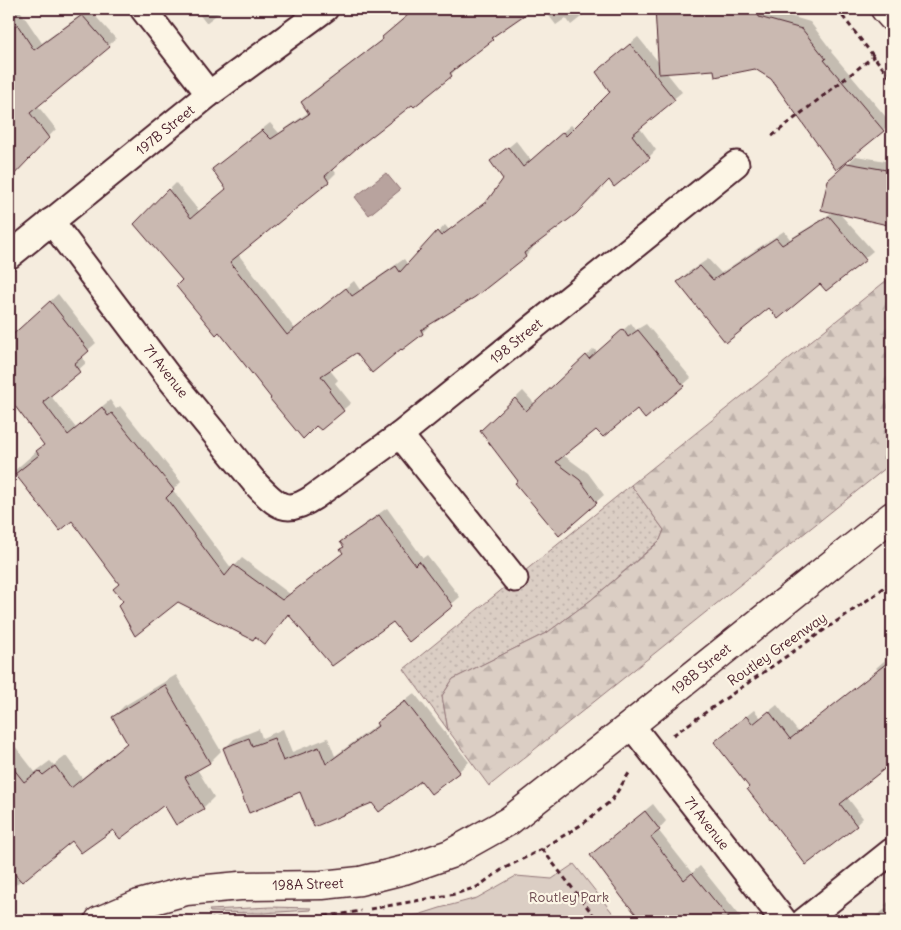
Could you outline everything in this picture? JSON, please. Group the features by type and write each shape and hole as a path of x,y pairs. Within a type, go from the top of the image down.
{"street":[{"path":"143,9 209,94"},
{"name":"197B Street","path":"9,256 209,94 326,9"},
{"path":"886,9 892,17"},
{"name":"198 Street","path":"291,508 302,506 314,498 400,435 736,164"},
{"name":"71 Avenue","path":"51,222 171,380 256,484 270,499 282,507 291,508"},
{"path":"400,435 515,579"},
{"name":"198B Street","path":"509,821 631,726 892,516"},
{"name":"71 Avenue","path":"631,726 784,921"},
{"name":"198A Street","path":"99,921 138,904 186,892 240,886 322,885 369,879 404,870 450,854 509,821"},
{"path":"804,921 892,851"}],"path":[{"path":"837,9 892,80"},
{"path":"772,136 874,56"},
{"name":"Routley Greenway","path":"673,734 879,592 892,580"},
{"path":"542,849 598,921"},
{"path":"322,921 323,916"}],"green space":[{"path":"892,276 892,463 489,786 448,730 442,696 453,679 548,632 591,600 653,547 660,540 664,530 631,485"},
{"path":"631,485 664,530 660,540 591,600 548,632 453,679 442,696 448,730 404,669"},
{"name":"Routley Park","path":"574,864 619,921 358,921 418,915 477,898 516,876 552,879"},
{"path":"271,907 311,908 311,910 263,913 210,912 209,910"}],"shaded area":[{"path":"386,173 400,190 369,215 355,197"}],"building":[{"path":"415,9 533,9 491,38 493,40 450,73 452,76 414,107 412,105 358,147 325,176 329,182 230,262 287,335 346,288 352,296 396,266 400,272 437,231 441,236 487,201 503,179 490,161 508,147 523,167 563,132 566,136 610,92 596,72 630,44 675,100 632,135 650,158 614,187 609,180 576,214 524,253 526,257 475,297 421,330 423,334 372,373 356,353 321,376 331,389 329,391 344,411 321,430 316,426 303,439 219,332 216,335 176,286 182,280 134,224 168,189 191,218 226,189 212,169 262,130 271,139 309,114 301,102 383,39 382,37"},
{"path":"655,9 757,9 759,17 802,29 826,59 824,60 884,131 836,170 771,79 755,69 715,77 714,70 659,74"},
{"path":"9,12 34,50 82,15 110,47 30,113 49,138 9,180"},
{"path":"847,163 892,171 892,226 821,210 828,180"},
{"path":"829,216 866,260 826,291 820,284 778,319 769,308 726,343 677,282 700,266 713,280 776,238 782,245"},
{"path":"50,301 89,351 74,364 80,372 43,402 68,435 102,407 108,416 112,413 174,490 166,498 225,576 234,565 282,600 343,553 340,549 344,547 340,542 379,515 415,565 419,561 453,606 409,642 393,622 332,666 288,614 265,645 255,637 253,640 178,602 135,636 118,606 123,601 113,589 119,584 72,521 60,531 15,474 39,455 36,451 44,445 9,398 9,338"},
{"path":"623,329 628,337 638,330 684,386 645,419 637,409 603,437 596,430 556,462 580,480 597,503 559,536 515,483 518,481 480,431 515,398 526,411 586,355 589,359"},
{"path":"892,659 892,763 840,804 857,826 806,865 747,789 749,787 714,742 746,716 753,724 769,711 790,739"},
{"path":"165,685 210,763 185,777 204,809 176,825 164,805 120,839 113,830 81,853 72,841 22,882 9,868 9,763 24,782 39,771 43,775 55,766 71,788 127,743 112,717"},
{"path":"405,701 460,772 431,794 421,781 379,812 372,803 314,827 300,792 249,813 223,748 249,738 252,746 274,738 283,761 319,747 326,764 378,726 376,723"},
{"path":"645,811 660,830 651,837 684,880 692,873 731,921 642,921 623,899 590,855"}]}
